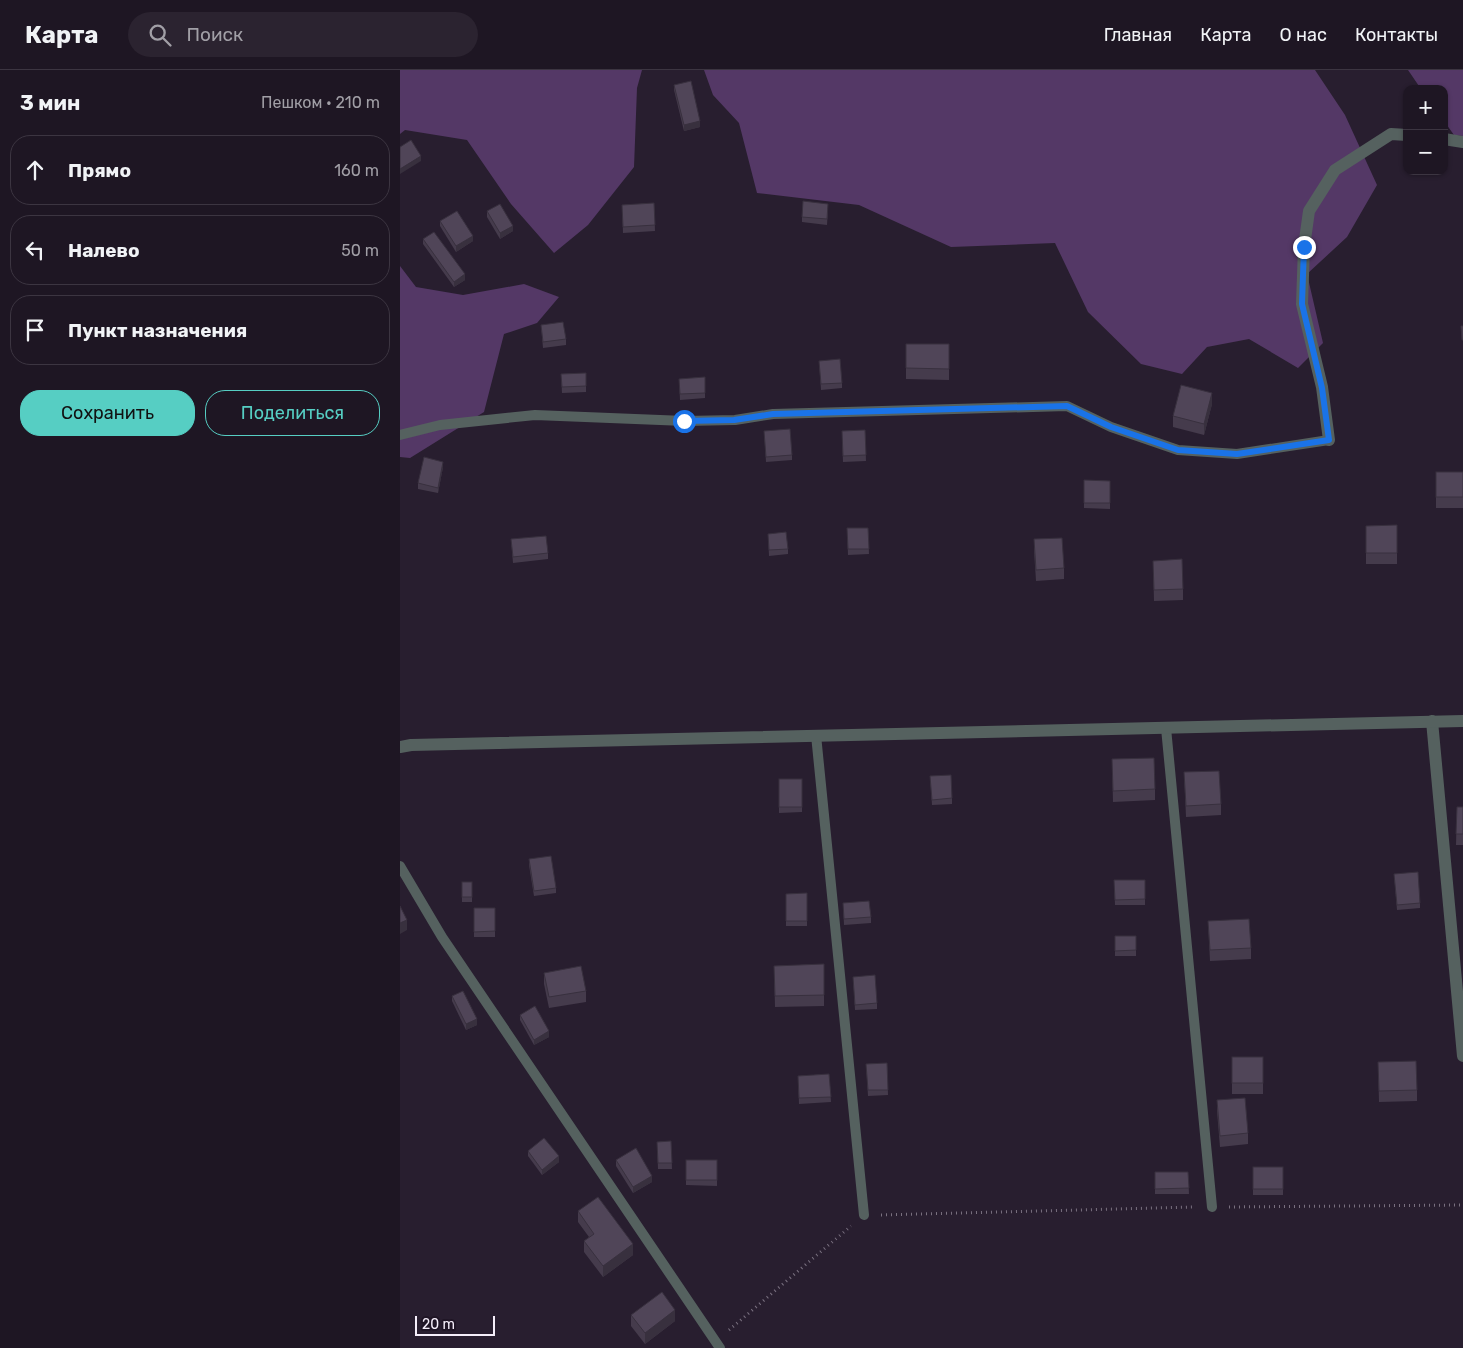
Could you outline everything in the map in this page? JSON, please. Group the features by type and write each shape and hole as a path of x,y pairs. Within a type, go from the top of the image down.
{"street":[{"path":"1329,440 1322,388 1302,304 1304,247 1309,211 1335,170 1391,134 1403,135"},
{"path":"1448,140 1463,142"},
{"path":"1432,721 1463,1056"},
{"path":"400,747 411,745 816,735 1463,721"}],"lane":[{"path":"400,435 440,425 535,414 684,421 734,420 773,414 1067,406 1111,427 1178,450 1237,454 1329,440"},
{"path":"1166,728 1212,1207"},
{"path":"816,735 864,1215"},
{"path":"400,866 442,937 718,1345"}],"path":[{"path":"718,1345 864,1215 1212,1207 1463,1205"}],"shaded area":[{"path":"400,70 642,70 637,88 634,167 588,225 554,253 511,204 467,140 405,130 400,134"},
{"path":"704,70 1315,70 1345,115 1377,185 1347,237 1307,274 1323,343 1298,368 1249,339 1207,347 1182,374 1141,364 1088,312 1055,243 951,247 859,205 757,193 739,123 713,95"},
{"path":"1408,70 1463,70 1463,136 1454,135 1448,127 1448,85 1418,85"},
{"path":"400,266 416,287 463,295 524,284 559,297 537,323 504,334 484,412 410,458 400,457"}],"building":[{"path":"691,81 700,121 684,125 674,85"},
{"path":"411,140 421,156 400,169 400,147"},
{"path":"803,201 828,204 827,219 802,217"},
{"path":"654,203 655,225 623,227 622,205"},
{"path":"500,204 513,226 500,233 487,211"},
{"path":"457,211 473,236 456,246 440,221"},
{"path":"434,232 465,274 454,282 423,239"},
{"path":"563,322 566,339 543,342 541,325"},
{"path":"1461,326 1463,326 1463,340 1462,340"},
{"path":"906,344 949,344 949,369 906,368"},
{"path":"840,359 842,383 821,384 819,361"},
{"path":"586,373 586,386 562,387 561,374"},
{"path":"705,377 705,393 680,394 679,379"},
{"path":"1181,385 1212,393 1204,424 1173,416"},
{"path":"790,429 792,455 766,457 764,431"},
{"path":"865,430 866,455 843,456 842,431"},
{"path":"424,457 443,462 438,488 418,483"},
{"path":"1436,472 1463,472 1463,497 1436,497"},
{"path":"1084,480 1110,481 1110,503 1084,503"},
{"path":"1397,525 1397,553 1366,553 1366,526"},
{"path":"847,528 868,528 869,549 848,549"},
{"path":"786,532 788,549 769,550 768,534"},
{"path":"546,536 548,553 513,557 511,539"},
{"path":"1062,538 1064,568 1036,570 1034,539"},
{"path":"1182,559 1183,589 1154,590 1153,561"},
{"path":"1154,758 1155,789 1113,791 1112,759"},
{"path":"1219,771 1221,804 1186,806 1184,772"},
{"path":"951,775 952,798 932,800 930,776"},
{"path":"779,779 802,779 802,807 779,807"},
{"path":"1457,807 1463,807 1463,834 1456,834"},
{"path":"551,856 556,888 534,891 529,859"},
{"path":"1418,872 1420,903 1397,905 1394,874"},
{"path":"1114,880 1145,880 1145,899 1115,900"},
{"path":"462,882 472,882 472,897 462,897"},
{"path":"807,893 807,921 786,921 786,894"},
{"path":"869,901 871,917 844,919 843,903"},
{"path":"400,906 407,920 400,923"},
{"path":"474,908 495,908 495,931 474,932"},
{"path":"1249,919 1251,948 1210,950 1208,921"},
{"path":"1115,936 1136,936 1136,950 1115,951"},
{"path":"824,964 824,995 775,996 774,966"},
{"path":"581,966 586,991 549,997 544,973"},
{"path":"875,975 877,1003 855,1005 853,977"},
{"path":"463,991 477,1019 466,1024 452,996"},
{"path":"535,1006 549,1031 534,1040 520,1015"},
{"path":"1232,1057 1263,1057 1263,1083 1232,1083"},
{"path":"1416,1061 1417,1090 1379,1091 1378,1062"},
{"path":"887,1063 888,1090 868,1090 866,1064"},
{"path":"829,1074 831,1097 799,1098 798,1076"},
{"path":"1245,1098 1248,1133 1220,1136 1217,1100"},
{"path":"544,1138 559,1156 542,1170 528,1151"},
{"path":"671,1141 672,1163 658,1163 657,1142"},
{"path":"636,1148 652,1176 633,1187 616,1160"},
{"path":"686,1160 717,1160 717,1180 686,1180"},
{"path":"1253,1167 1283,1167 1283,1189 1253,1189"},
{"path":"1155,1172 1188,1172 1189,1188 1155,1189"},
{"path":"598,1197 633,1244 603,1266 584,1241 594,1234 578,1211"},
{"path":"662,1292 675,1310 645,1333 631,1315"}],"route":[{"path":"684,421 734,420 773,414 1067,406 1111,427 1178,450 1237,454 1329,440 1322,388 1302,304 1304,247"}]}
